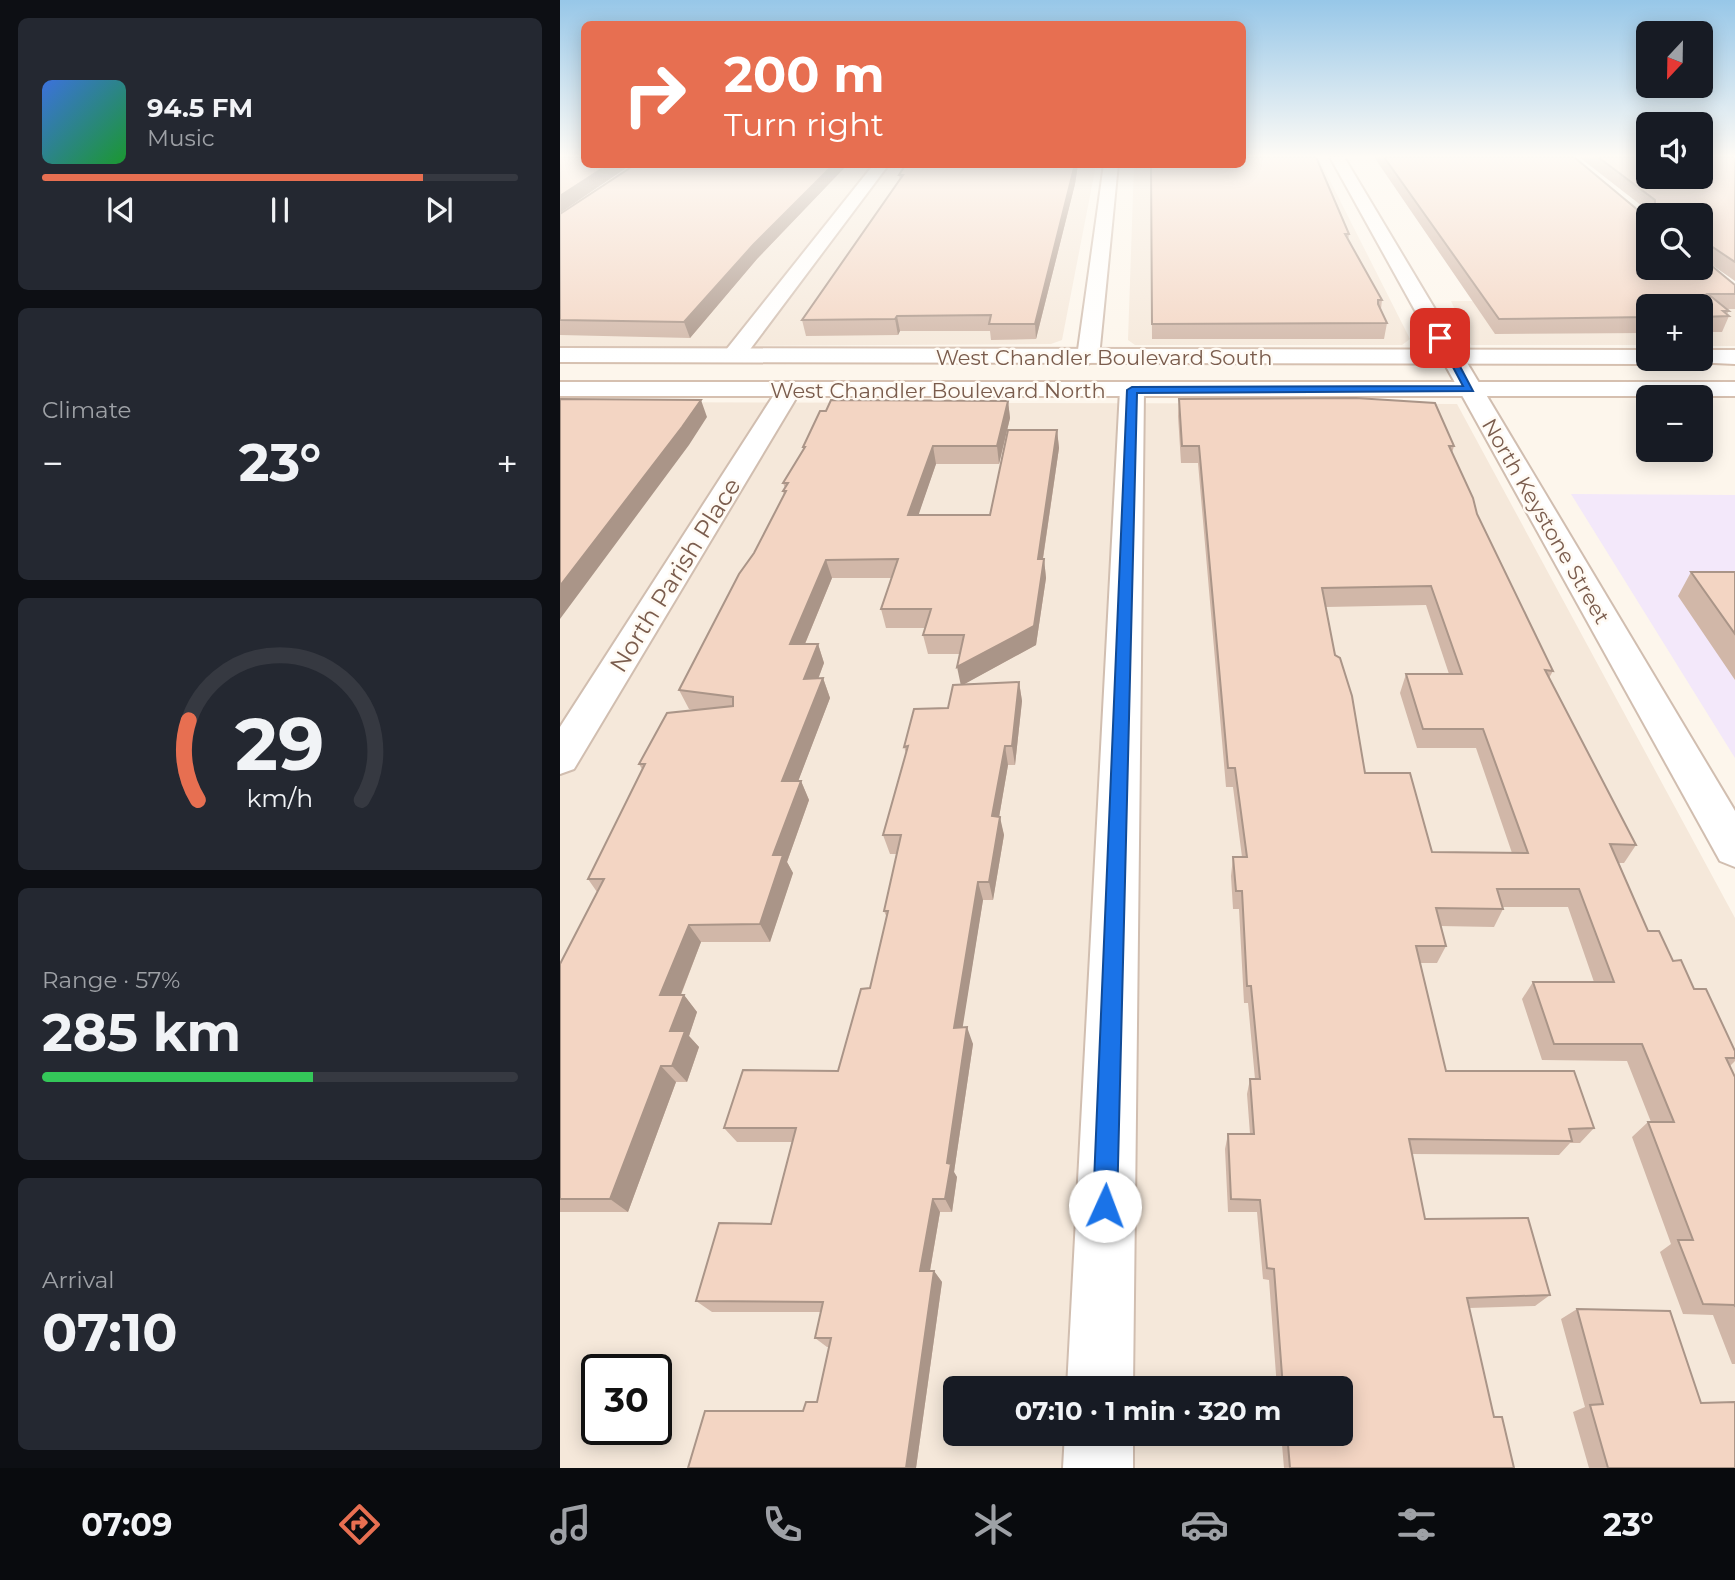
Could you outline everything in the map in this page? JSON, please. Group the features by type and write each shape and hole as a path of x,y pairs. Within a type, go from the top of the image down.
{"street":[{"path":"734,355 834,226"},
{"path":"1088,357 1104,226"},
{"name":"North Keystone Street","path":"1376,226 1735,849"},
{"name":"West Chandler Boulevard South","path":"560,355 1636,357"},
{"path":"1713,357 1735,357"},
{"name":"West Chandler Boulevard North","path":"560,389 1735,390"},
{"name":"North Parish Place","path":"560,759 789,390"},
{"path":"1100,1376 1132,390"},
{"path":"1098,1468 1099,1446"}],"shaded area":[{"path":"560,226 1084,226 1062,340 1051,344 560,347"},
{"path":"1132,226 1353,226 1410,339 1402,345 1135,345 1128,340"},
{"path":"1451,301 1636,301 1636,345 1471,345"},
{"path":"1713,301 1726,301 1735,308 1735,346 1713,346"},
{"path":"560,402 1457,404 1735,918 1735,1468 560,1468"},
{"path":"1571,494 1735,495 1735,758"}],"building":[{"path":"560,226 772,226 684,322 560,320"},
{"path":"868,226 1060,226 1035,324 989,324 991,315 802,320"},
{"path":"1151,226 1345,226 1349,234 1345,234 1382,300 1378,300 1378,304 1387,323 1152,324"},
{"path":"1433,226 1636,226 1636,280 1713,280 1713,267 1735,285 1735,294 1636,294 1636,317 1499,319"},
{"path":"1713,226 1735,226 1735,262 1713,247"},
{"path":"1713,298 1729,311 1723,311 1729,316 1713,317"},
{"path":"1356,398 1435,403 1454,446 1449,446 1473,498 1477,514 1553,671 1545,670 1636,845 1610,844 1648,931 1659,931 1673,961 1681,960 1694,989 1706,989 1735,1051 1735,1058 1726,1058 1735,1077 1735,1306 1703,1304 1678,1240 1693,1240 1648,1122 1674,1122 1642,1044 1554,1044 1533,982 1614,982 1579,889 1497,889 1503,909 1436,908 1446,946 1416,946 1446,1071 1574,1071 1594,1128 1569,1129 1572,1141 1409,1139 1425,1219 1528,1218 1550,1295 1467,1298 1494,1417 1502,1417 1514,1468 1290,1468 1288,1446 1353,1446 1353,1376 1282,1376 1274,1269 1267,1268 1260,1200 1231,1199 1228,1134 1254,1134 1250,1079 1260,1079 1251,986 1247,986 1242,891 1236,891 1233,857 1247,857 1235,768 1228,768 1199,446 1182,446 1179,399","holes":["1431,586 1462,674 1406,674 1423,729 1483,729 1528,853 1432,852 1410,773 1365,773 1352,696 1340,658 1335,655 1322,588"]},
{"path":"560,399 701,400 560,586"},
{"path":"831,400 1008,401 997,446 933,446 908,515 990,515 1008,430 1057,430 1038,559 1044,559 1034,626 957,667 964,635 923,635 931,609 881,609 898,559 826,560 790,644 818,644 804,679 823,678 782,781 801,781 773,855 783,855 760,924 689,925 660,995 684,995 670,1031 685,1031 672,1066 661,1066 610,1199 560,1199 560,964 604,879 588,879 645,764 639,764 667,713 733,706 733,697 679,690 786,491 783,491 788,483 783,483 805,447 820,411 826,411"},
{"path":"1691,572 1735,572 1735,634"},
{"path":"1019,682 1012,746 1005,746 992,816 1000,817 989,882 978,882 954,1028 967,1027 947,1163 951,1164 945,1199 933,1199 920,1271 934,1271 906,1468 688,1468 705,1411 803,1411 806,1402 817,1402 831,1338 815,1338 823,1302 696,1301 719,1223 771,1224 796,1128 724,1128 743,1070 838,1071 861,989 870,988 888,911 884,911 901,835 883,835 908,746 904,747 914,709 948,708 953,685"},
{"path":"1577,1309 1670,1311 1701,1403 1735,1402 1735,1468 1608,1468 1590,1405 1603,1404"}],"route":[{"path":"1105,1206 1132,390 1469,389 1440,338"}]}
